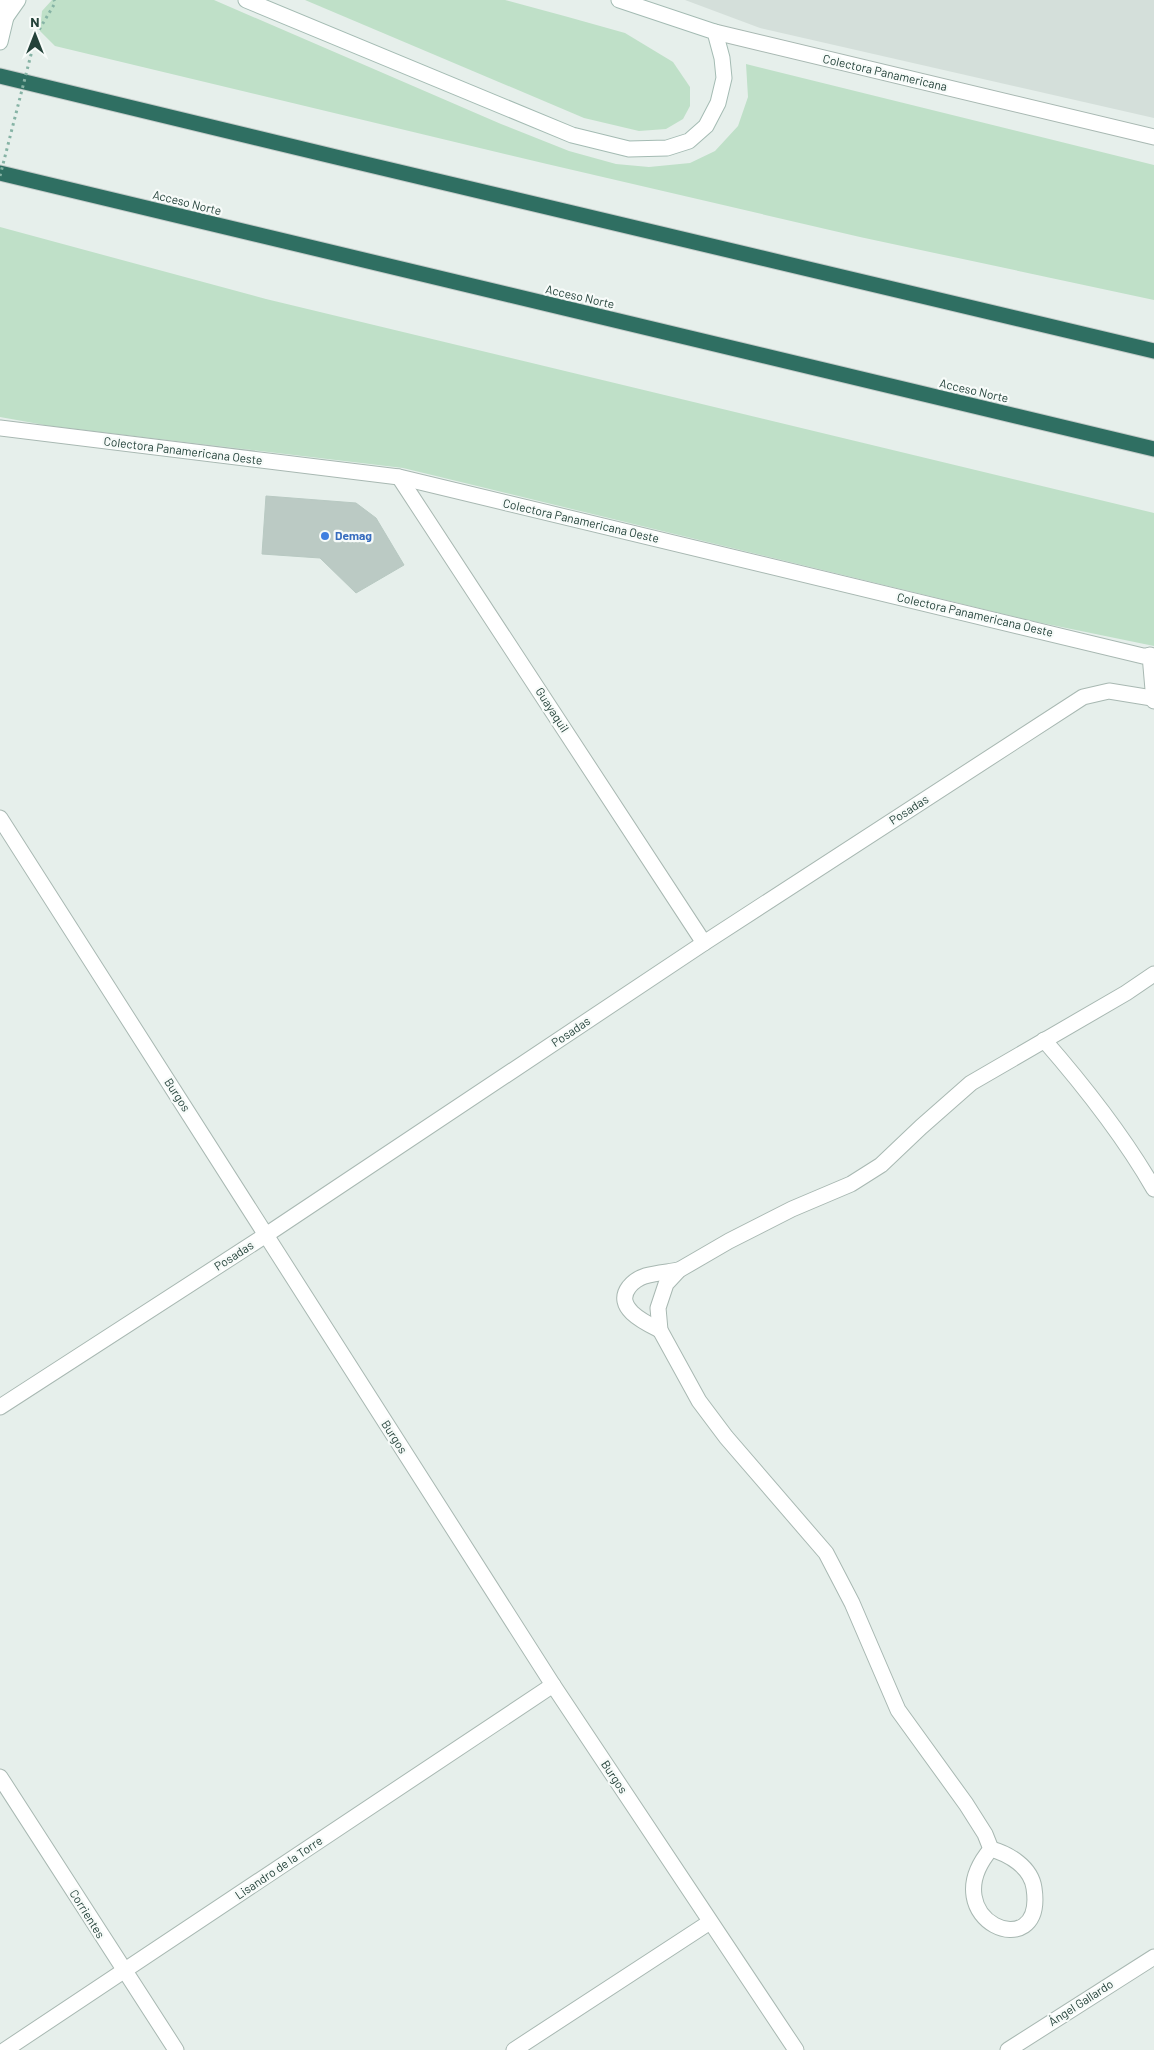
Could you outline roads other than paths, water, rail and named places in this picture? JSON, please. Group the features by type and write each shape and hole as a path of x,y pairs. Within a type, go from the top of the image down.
{"highway":[{"path":"0,76 345,160 1154,351"},
{"name":"Acceso Norte","path":"0,174 1154,449"}],"street":[{"path":"0,42 5,19 4,0"},
{"path":"5,19 18,0"},
{"path":"246,0 572,136 630,149 667,148 688,141 706,126 718,103 724,78 722,58 715,32"},
{"name":"Colectora Panamericana","path":"619,0 715,32 1154,137"},
{"name":"Colectora Panamericana Oeste","path":"0,428 399,477 1134,654 1152,656"},
{"name":"Guayaquil","path":"399,477 704,943"},
{"path":"1152,656 1153,700"},
{"name":"Posadas","path":"0,1407 266,1235 704,943 1083,697 1109,691 1153,700"},
{"name":"Burgos","path":"0,818 553,1685 796,2050"},
{"path":"991,1849 985,1834 966,1804 898,1710 852,1603 826,1553 726,1437 699,1401 660,1330 658,1308 666,1284 679,1270 729,1241 792,1209 851,1184 881,1165 920,1127 971,1084 1126,993 1154,974"},
{"path":"1044,1040 1112,1122 1154,1189"},
{"path":"660,1330 638,1318 628,1308 625,1300 627,1290 632,1283 644,1276 679,1270"},
{"name":"Lisandro de la Torre","path":"5,2050 553,1685"},
{"name":"Corrientes","path":"0,1777 176,2050"},
{"path":"991,1849 1003,1852 1016,1860 1027,1873 1034,1886 1034,1909 1029,1921 1015,1930 999,1929 988,1922 975,1903 976,1872 983,1858 991,1849"},
{"path":"514,2050 710,1922"},
{"name":"Ángel Gallardo","path":"1008,2050 1154,1957"}],"place":[{"name":"Demag","path":"325,536"}]}
